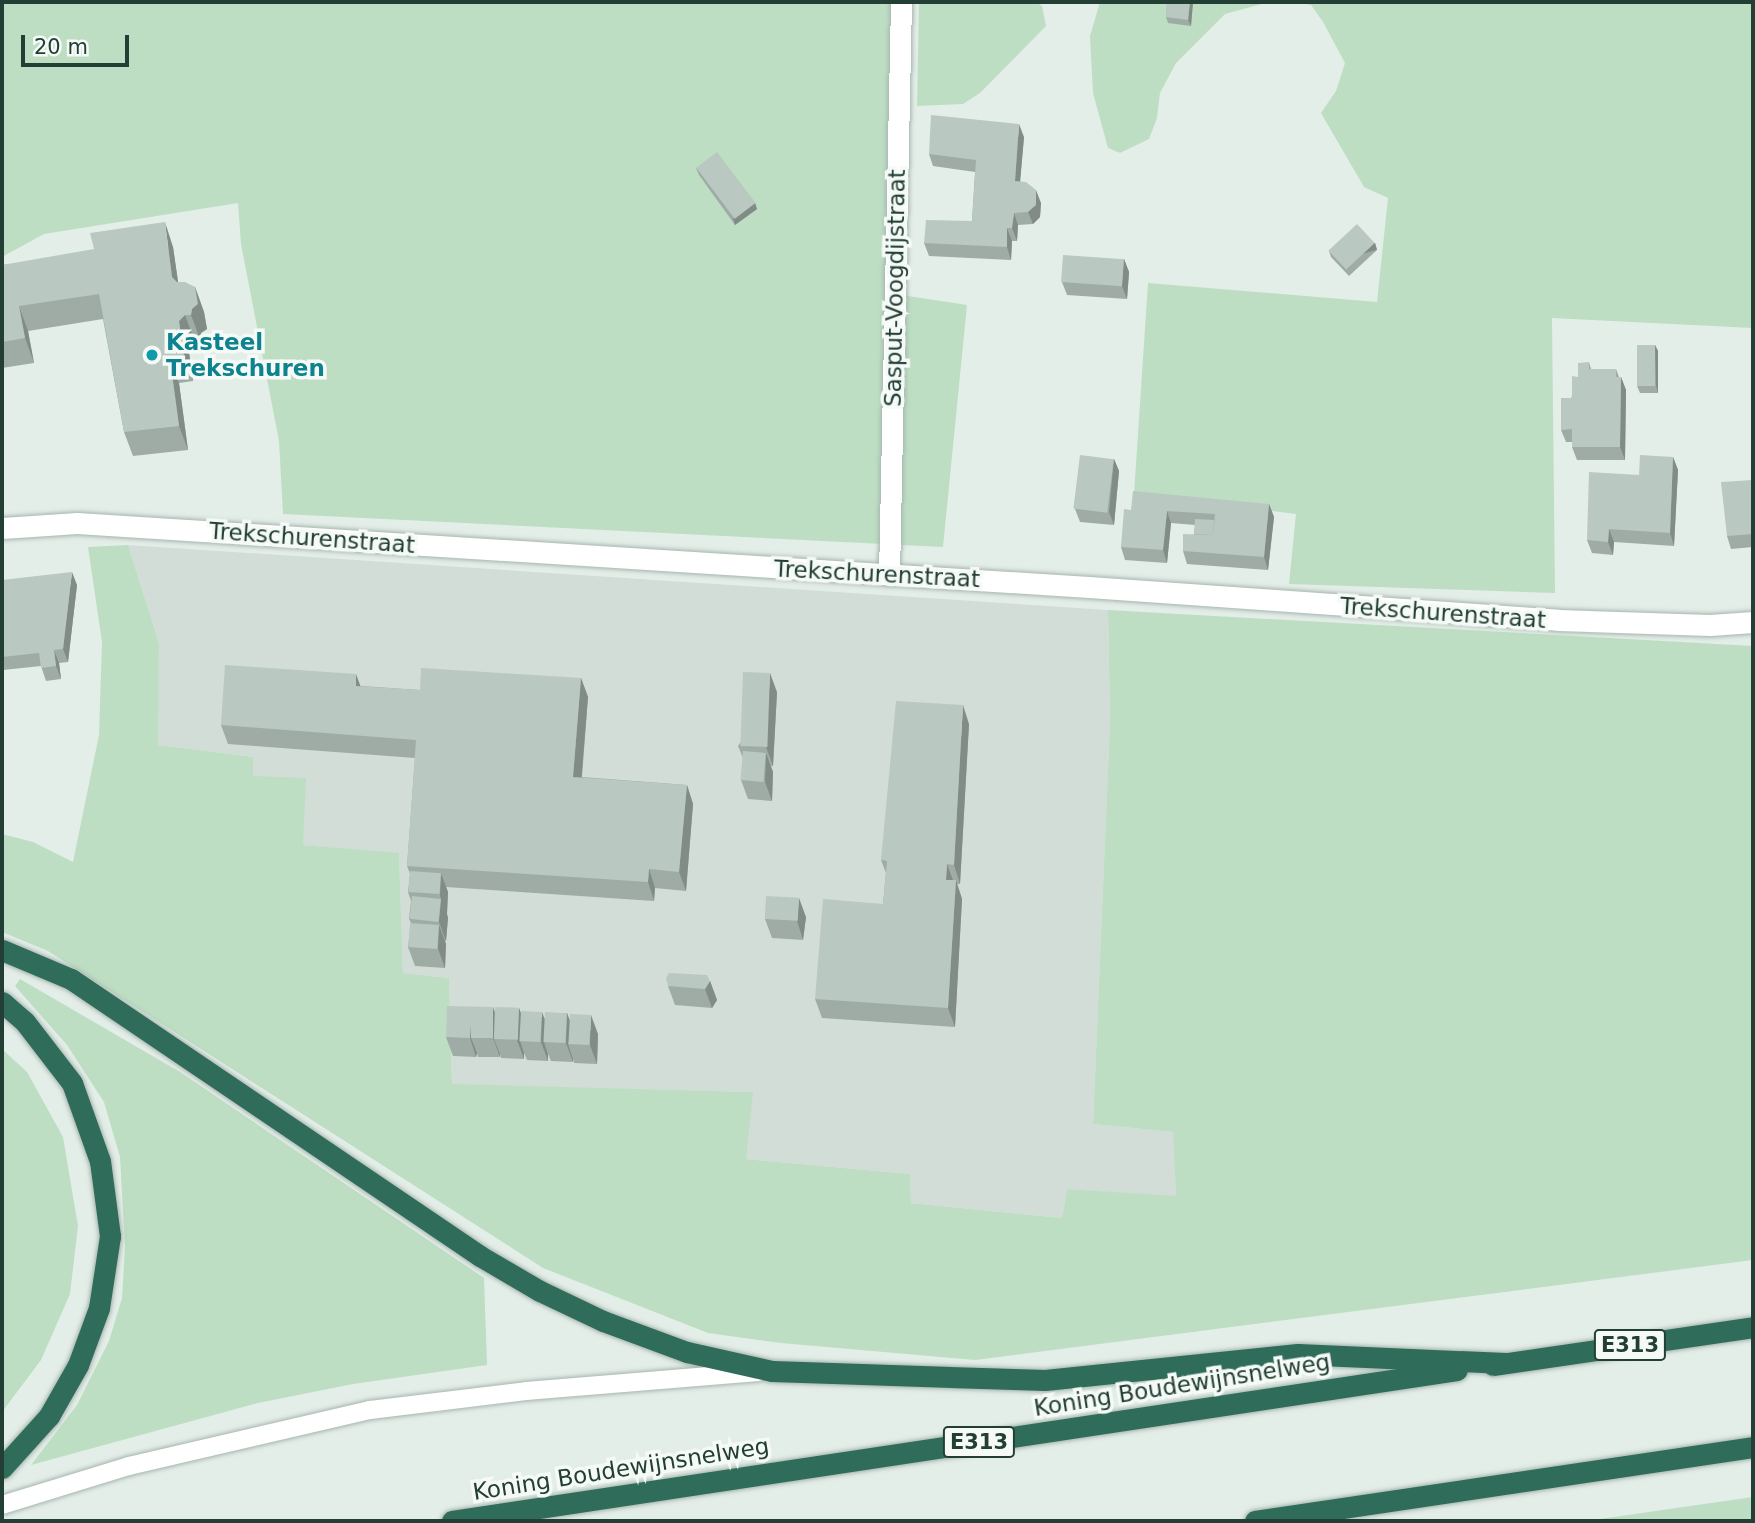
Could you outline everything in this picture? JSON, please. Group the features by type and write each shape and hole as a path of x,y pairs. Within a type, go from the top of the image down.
{"highway":[{"path":"2,950 71,979 480,1256 540,1291 604,1321 687,1352 772,1371 1045,1380 1298,1354 1506,1363"},
{"path":"2,1002 25,1022 72,1083 100,1161 110,1236 99,1308 78,1365 49,1416 2,1468"},
{"name":"Koning Boudewijnsnelweg","path":"452,1521 1753,1327"},
{"path":"1255,1521 1753,1447"}],"street":[{"name":"Sasput-Voogdijstraat","path":"889,575 901,2"},
{"name":"Trekschurenstraat","path":"2,528 77,523 1545,620 1710,625 1753,622"}],"lane":[{"path":"2,1504 129,1465 370,1410 526,1391 772,1371"}],"shaded area":[{"path":"128,545 1108,610 1110,721 1093,1124 1174,1132 1176,1197 1067,1189 1062,1218 911,1203 910,1174 745,1159 752,1092 452,1085 449,978 403,973 399,854 302,845 253,776 253,757 157,745 159,643"}],"green space":[{"path":"2,2 893,2 888,293 967,305 943,547 283,514 279,441 241,244 238,203 44,234 2,257"},
{"path":"919,2 1036,2 1042,6 1046,26 980,93 963,104 917,106"},
{"path":"1100,2 1269,2 1225,14 1176,63 1160,93 1157,118 1149,139 1120,153 1108,148 1093,93 1090,36"},
{"path":"1293,2 1753,2 1753,328 1552,318 1555,593 1289,584 1296,514 1134,494 1148,283 1377,302 1388,198 1364,187 1321,113 1336,91 1345,63 1311,5"},
{"path":"128,545 159,643 158,745 253,757 253,776 306,778 303,845 399,853 403,973 449,978 452,1084 753,1092 746,1159 910,1174 911,1203 1062,1218 1067,1189 1176,1196 1173,1132 1093,1124 1110,721 1108,610 1753,646 1753,1260 975,1360 781,1343 708,1333 543,1268 48,951 2,932 2,834 33,842 73,862 99,735 102,642 88,547"},
{"path":"20,979 180,1072 484,1278 487,1365 353,1384 258,1403 31,1465 77,1405 109,1341 122,1298 125,1247 120,1157 104,1102 67,1045 15,986"},
{"path":"2,1049 27,1072 63,1137 78,1226 70,1294 41,1360 2,1412"},
{"path":"1753,1497 1753,1521 1586,1521"}],"building":[{"path":"1167,2 1190,2 1188,20 1166,17"},
{"path":"931,115 1019,124 1015,181 1026,182 1036,190 1036,205 1028,212 1014,213 1012,228 1007,228 1007,247 924,243 926,220 972,221 976,160 929,154"},
{"path":"717,152 756,203 735,219 696,168"},
{"name":"Kasteel Trekschuren","path":"165,222 172,277 177,282 185,282 195,287 198,304 192,309 191,315 185,315 179,321 184,357 170,359 179,426 124,432 99,294 19,306 25,338 2,342 2,265 94,249 90,233"},
{"path":"1357,224 1375,243 1346,270 1328,251"},
{"path":"1063,255 1124,259 1122,286 1061,282"},
{"path":"1637,345 1655,345 1655,386 1637,386"},
{"path":"1589,362 1589,369 1616,369 1616,377 1621,377 1620,447 1572,447 1572,429 1561,430 1561,398 1572,398 1572,376 1578,377 1578,363"},
{"path":"1080,455 1114,459 1107,513 1073,509"},
{"path":"1640,455 1673,457 1670,533 1609,529 1608,542 1587,540 1589,472 1639,475"},
{"path":"1753,480 1753,534 1727,536 1721,482"},
{"path":"1133,491 1269,504 1264,557 1183,551 1183,534 1213,535 1215,514 1167,511 1163,550 1121,547 1124,509 1131,510"},
{"path":"1195,519 1214,520 1213,535 1194,534"},
{"path":"72,572 63,649 54,650 56,666 41,668 39,653 2,657 2,580"},
{"path":"225,665 356,674 356,686 420,690 421,668 581,678 573,777 687,785 679,872 649,869 648,882 407,866 416,740 221,725"},
{"path":"743,672 770,673 767,747 740,746"},
{"path":"896,701 963,705 954,865 947,864 946,880 956,880 948,1008 815,999 823,899 883,904 887,861 881,860"},
{"path":"743,751 766,753 763,782 740,780"},
{"path":"410,871 441,873 439,894 409,892"},
{"path":"412,896 441,899 438,922 410,919"},
{"path":"766,896 799,898 798,921 765,919"},
{"path":"410,923 439,925 437,949 408,947"},
{"path":"669,973 707,975 710,981 705,989 668,986 666,978"},
{"path":"447,1006 493,1007 493,1038 471,1038 471,1023 470,1038 446,1037"},
{"path":"495,1007 519,1008 518,1040 494,1039"},
{"path":"521,1011 542,1012 540,1042 519,1041"},
{"path":"545,1012 567,1013 565,1043 543,1042"},
{"path":"570,1014 591,1015 589,1045 568,1044"}],"place":[{"name":"Kasteel Trekschuren","path":"152,355"}]}
